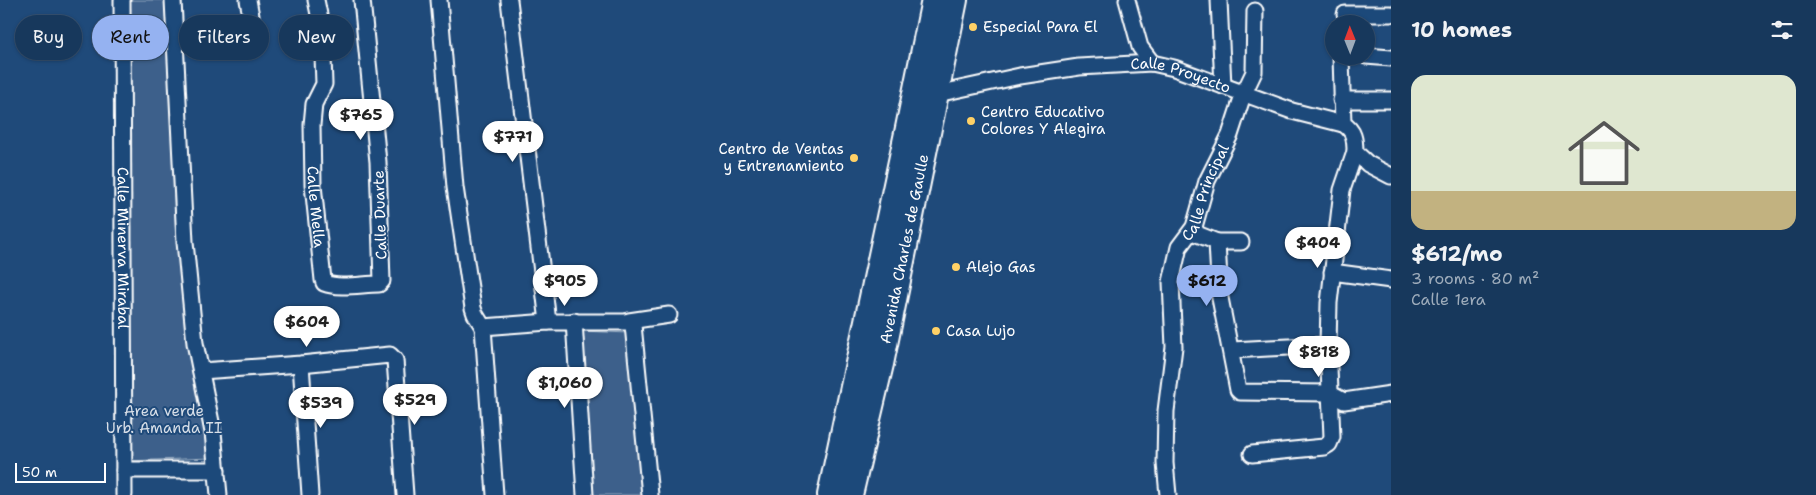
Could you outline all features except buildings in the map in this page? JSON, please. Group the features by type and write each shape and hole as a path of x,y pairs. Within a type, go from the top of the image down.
{"main road":[{"name":"Avenida Charles de Gaulle","path":"830,495 893,251 937,94 933,54 934,0"},
{"name":"Avenida Charles de Gaulle","path":"850,495 881,364 893,251 933,54 955,0"}],"street":[{"name":"Calle Minerva Mirabal","path":"121,0 124,495"},
{"path":"173,0 185,242 195,343 213,432 219,495"},
{"path":"248,0 251,15"},
{"name":"Calle Mella","path":"316,0 322,29 324,84 314,104 312,125 313,185 322,280"},
{"name":"Calle Duarte","path":"322,280 328,284 344,285 379,284 382,280 378,162 362,0"},
{"path":"440,0 457,196 474,314 483,327 495,495"},
{"path":"509,0 548,322"},
{"path":"1127,0 1140,47 1152,63"},
{"path":"1219,0 1223,86"},
{"name":"Calle Principal","path":"1168,495 1165,463 1166,411 1174,347 1171,282 1179,247 1194,227 1207,181 1230,135 1243,95 1252,78 1255,65 1255,11"},
{"path":"1344,12 1391,14"},
{"path":"1375,57 1391,58"},
{"name":"Calle Proyecto","path":"937,94 1020,76 1079,67 1152,63 1174,68 1243,95 1292,111 1343,124"},
{"path":"1252,454 1324,447 1329,444 1332,437 1329,393 1329,303 1342,190 1354,152 1353,135 1343,124 1341,65"},
{"path":"1341,100 1391,100"},
{"path":"1354,152 1368,164 1391,176"},
{"path":"1194,227 1197,234 1217,242 1241,242"},
{"path":"1217,242 1220,298 1232,350 1238,390 1243,392 1329,393 1344,401 1391,394"},
{"path":"1332,272 1391,280"},
{"path":"483,327 548,322 631,323 669,314"},
{"path":"574,322 586,495"},
{"path":"631,323 650,495"},
{"path":"1232,350 1328,345"},
{"path":"201,371 302,364 390,355 395,360 405,495"},
{"path":"302,364 310,495"},
{"path":"124,470 217,470"}],"green space":[{"name":"Area verde Urb. Amanda II","path":"127,0 169,0 212,458 125,461 127,60 169,60 169,15 127,15"},
{"path":"581,331 629,333 647,495 589,495"}],"place":[{"name":"Especial Para El","path":"973,27"},
{"name":"Centro Educativo Colores Y Alegira","path":"971,121"},
{"name":"Centro de Ventas y Entrenamiento","path":"854,158"},
{"name":"Alejo Gas","path":"956,267"},
{"name":"Casa Lujo","path":"936,331"}]}
